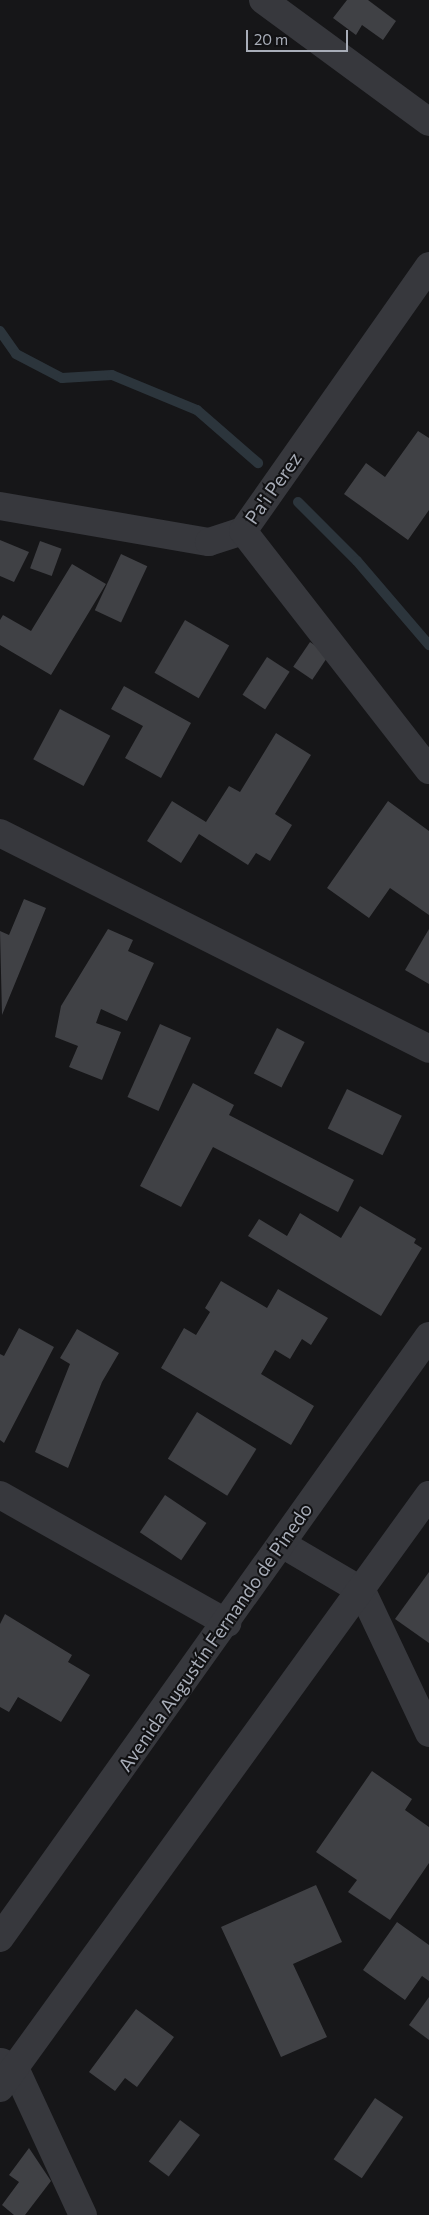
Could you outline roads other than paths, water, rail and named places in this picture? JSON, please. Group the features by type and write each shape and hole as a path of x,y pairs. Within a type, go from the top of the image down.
{"street":[{"path":"263,0 429,122"},
{"name":"Pa'i Perez","path":"0,506 208,542 243,531 429,266"},
{"path":"243,531 429,770"},
{"path":"0,833 429,1048"},
{"name":"Avenida Augustín Fernando de Pinedo","path":"0,1938 429,1336"},
{"path":"0,1495 226,1623"},
{"path":"84,2215 5,2072 362,1591 429,1495"},
{"path":"282,1544 362,1591 429,1732"}],"waterway":[{"path":"0,331 16,354 62,378 112,375 197,410 258,463"},
{"path":"298,502 357,561 429,645"}]}
